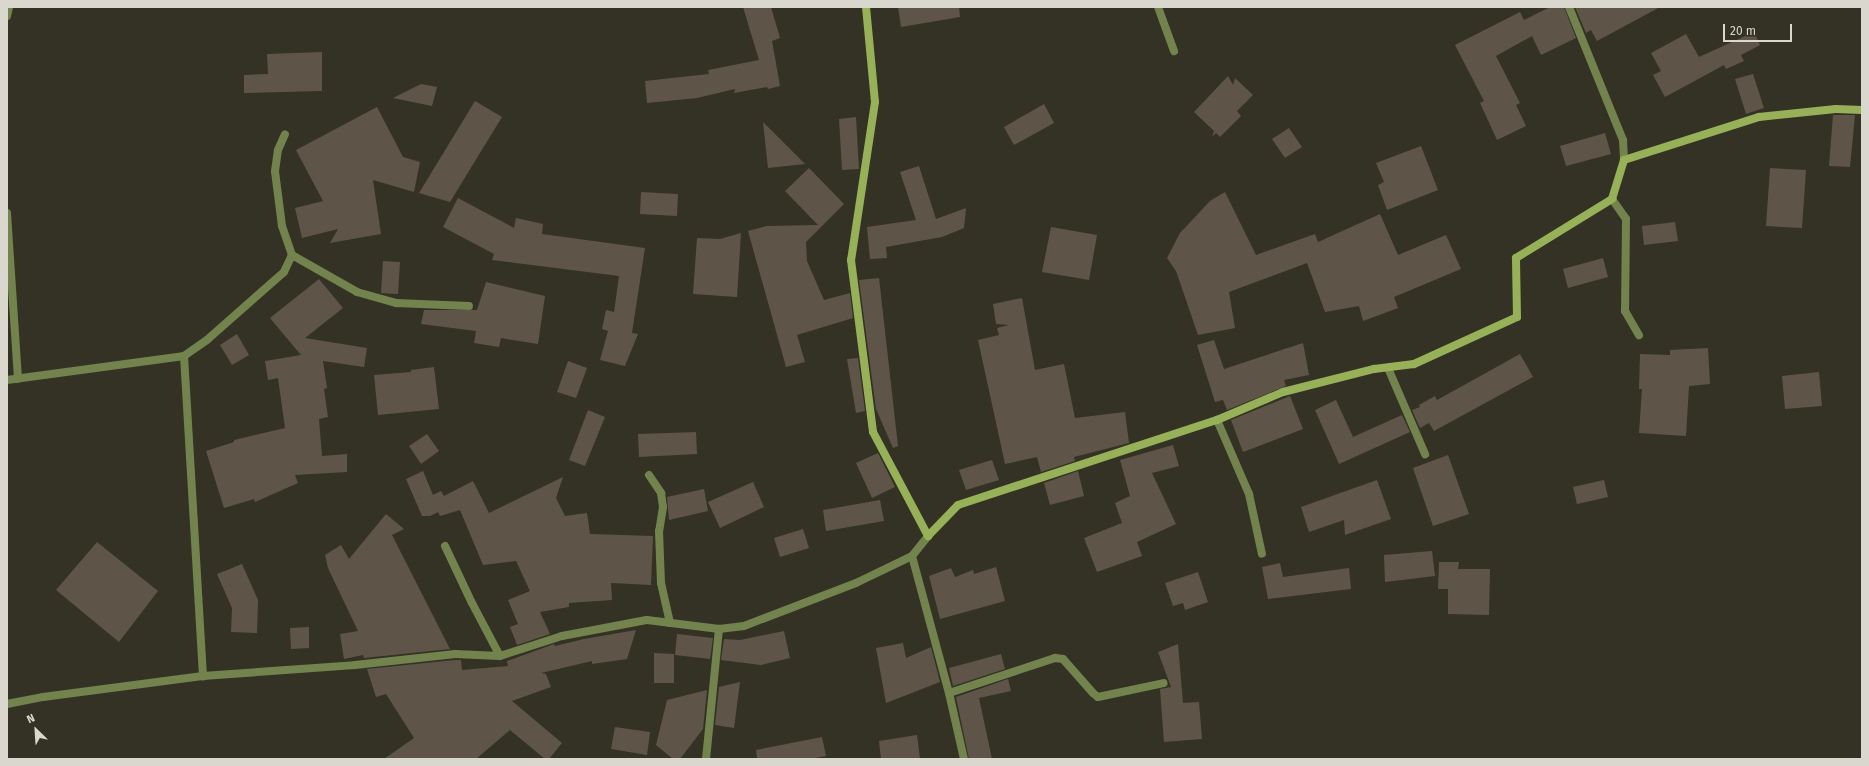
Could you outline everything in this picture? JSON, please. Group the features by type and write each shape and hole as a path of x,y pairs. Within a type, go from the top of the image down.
{"street":[{"path":"7,16 9,7"},
{"path":"866,7 875,102 851,260 873,432 928,536"},
{"path":"1158,7 1174,51"},
{"path":"7,704 43,697 203,676 355,665 455,654 500,656 562,636 647,620 719,629 744,626 856,583 912,556 928,536 958,506 1217,420 1283,392 1374,369 1414,364 1517,317 1516,258 1612,199 1624,160 1623,140 1569,7"},
{"path":"1624,160 1759,117 1836,109 1862,110"},
{"path":"285,134 278,150 275,171 282,226 292,255 357,292 396,302 469,306"},
{"path":"1612,199 1626,219 1625,310 1639,335"},
{"path":"7,213 18,378"},
{"path":"7,380 184,356 208,339 284,272 292,255"},
{"path":"184,356 203,676"},
{"path":"1388,368 1424,454"},
{"path":"1217,420 1249,494 1262,554"},
{"path":"649,475 660,493 663,507 659,531 661,583 670,623"},
{"path":"445,546 472,603 500,656"},
{"path":"912,556 949,693 964,759"},
{"path":"706,759 719,629"},
{"path":"949,693 1055,658 1063,659 1093,694 1098,697 1164,683"}],"building":[{"path":"743,7 771,7 780,38 772,41 780,86 734,93 735,89 697,98 647,103 645,81 709,74 708,70 759,60"},
{"path":"898,7 959,7 960,17 901,27"},
{"path":"1550,7 1564,7 1576,38 1541,55 1532,36 1496,56 1520,103 1516,105 1526,126 1497,140 1480,103 1484,101 1455,45 1520,12 1524,20"},
{"path":"1575,7 1660,7 1597,41 1591,30 1586,33"},
{"path":"1754,32 1760,45 1741,55 1744,61 1726,69 1724,65 1665,97 1653,75 1661,71 1651,53 1686,34 1699,57"},
{"path":"322,52 322,91 244,93 244,75 268,74 267,54"},
{"path":"1753,74 1764,108 1746,114 1735,79"},
{"path":"1228,76 1233,85 1235,78 1253,95 1237,111 1241,116 1220,137 1216,133 1212,137 1214,131 1194,112"},
{"path":"421,84 437,87 432,106 393,98"},
{"path":"475,101 502,117 450,202 419,193"},
{"path":"1044,104 1054,123 1014,145 1004,127"},
{"path":"377,107 403,157 420,162 414,192 373,180 381,234 330,243 338,229 302,238 295,208 323,201 296,150"},
{"path":"1833,115 1855,115 1850,167 1829,166"},
{"path":"856,117 859,169 842,170 839,119"},
{"path":"763,122 805,164 768,168"},
{"path":"1289,128 1302,147 1285,158 1272,139"},
{"path":"1605,133 1611,154 1566,166 1560,146"},
{"path":"1421,146 1438,190 1387,210 1378,185 1384,182 1376,163"},
{"path":"919,166 936,219 966,208 964,228 942,237 886,247 887,258 870,259 867,227 916,220 900,172"},
{"path":"809,168 844,204 806,242 807,261 824,300 850,293 853,318 797,335 805,362 786,367 748,231 767,226 818,225 785,191"},
{"path":"1770,168 1806,170 1802,228 1766,226"},
{"path":"641,192 678,194 677,216 640,214"},
{"path":"1225,192 1256,255 1315,234 1318,242 1380,214 1398,255 1446,235 1461,269 1394,297 1398,308 1363,321 1359,306 1325,312 1307,263 1229,292 1235,328 1198,335 1176,271 1167,258 1180,233 1210,201"},
{"path":"458,198 514,228 516,218 543,224 542,234 645,248 632,333 638,334 625,366 600,360 608,331 602,329 606,310 614,312 619,276 492,260 494,254 443,227"},
{"path":"1675,222 1678,241 1644,245 1642,226"},
{"path":"1051,227 1097,235 1089,280 1042,272"},
{"path":"741,233 737,297 693,294 697,238 720,239"},
{"path":"1603,258 1608,277 1568,288 1563,269"},
{"path":"383,261 400,262 398,294 381,293"},
{"path":"879,278 898,446 893,448 876,409 859,280"},
{"path":"319,279 343,308 305,338 367,348 364,367 323,361 327,388 324,389 328,417 319,419 322,456 347,454 347,472 295,475 298,483 255,502 254,499 224,508 206,451 234,442 234,440 285,428 278,378 268,380 265,361 301,355 270,318"},
{"path":"486,282 545,296 538,344 501,338 499,347 474,343 476,331 421,324 424,310 477,310"},
{"path":"1022,298 1035,370 1064,364 1075,418 1125,412 1129,443 1074,457 1075,461 1041,472 1037,457 1005,464 978,340 999,335 997,328 1009,325 996,324 993,304"},
{"path":"237,334 249,355 232,365 220,345"},
{"path":"1214,340 1224,369 1303,343 1309,375 1284,380 1286,386 1227,410 1223,400 1215,402 1197,345"},
{"path":"1708,348 1710,384 1689,386 1686,436 1639,433 1642,389 1639,389 1640,354 1670,355 1670,350"},
{"path":"1520,354 1533,377 1434,431 1429,423 1420,428 1412,410 1420,407 1419,405 1435,396 1437,400"},
{"path":"858,358 865,411 856,413 847,359"},
{"path":"568,361 587,368 576,398 557,392"},
{"path":"434,367 439,409 378,415 374,375 411,372 411,370"},
{"path":"1819,372 1822,406 1785,409 1782,376"},
{"path":"1290,396 1303,429 1243,452 1231,420"},
{"path":"1336,400 1353,437 1402,415 1410,432 1339,464 1315,410"},
{"path":"588,410 605,417 585,466 569,460"},
{"path":"696,432 697,454 639,457 638,434"},
{"path":"427,434 439,451 421,464 409,446"},
{"path":"1173,445 1179,466 1152,473 1176,524 1137,542 1142,556 1097,572 1084,538 1122,523 1115,503 1130,496 1120,460"},
{"path":"878,453 895,487 872,498 856,463"},
{"path":"1448,455 1469,514 1433,526 1413,468"},
{"path":"992,460 999,480 966,490 959,470"},
{"path":"423,471 433,495 441,491 444,496 473,481 489,513 563,477 556,498 565,516 587,513 590,534 653,536 651,585 611,583 612,600 569,603 569,607 540,612 550,634 517,645 510,627 518,624 508,600 530,591 516,561 483,565 460,510 440,516 438,512 430,516 422,516 406,479"},
{"path":"1078,471 1084,496 1050,505 1044,483"},
{"path":"1377,480 1391,519 1345,535 1344,520 1309,532 1301,507"},
{"path":"1604,480 1608,497 1577,504 1573,487"},
{"path":"753,482 764,507 720,528 708,502"},
{"path":"704,489 708,511 669,520 667,497"},
{"path":"880,500 884,521 826,531 823,510"},
{"path":"386,514 404,529 392,535 450,649 364,658 363,655 344,659 340,634 358,631 328,568 325,555 341,545 349,559"},
{"path":"803,529 809,548 780,557 774,538"},
{"path":"97,542 158,591 119,642 56,590"},
{"path":"1432,551 1435,576 1385,582 1384,555"},
{"path":"1439,562 1459,562 1458,569 1490,569 1489,615 1448,614 1448,589 1438,589"},
{"path":"1280,563 1283,577 1349,568 1351,589 1268,599 1262,567"},
{"path":"242,564 258,600 257,633 231,632 232,608 217,574"},
{"path":"996,567 1005,601 940,619 929,576 951,568 955,577 973,570 974,574"},
{"path":"1198,572 1208,602 1185,610 1183,603 1173,606 1165,583"},
{"path":"309,627 309,648 291,649 290,628"},
{"path":"636,630 627,659 592,664 592,661 541,673 546,674 551,687 512,701 562,743 549,759 545,759 510,730 476,759 384,759 414,738 386,694 376,697 367,669 455,660 461,660 462,670 508,666 507,661 554,644 555,646 584,639"},
{"path":"784,631 790,658 761,665 721,660 724,639 740,640"},
{"path":"677,634 713,638 710,659 675,655"},
{"path":"903,643 906,658 931,647 940,682 886,703 876,648"},
{"path":"1178,644 1183,703 1199,702 1202,739 1164,742 1160,689 1171,687 1158,652"},
{"path":"654,653 674,654 674,683 654,683"},
{"path":"1001,654 1005,669 953,686 949,668"},
{"path":"1008,679 1011,691 979,698 992,759 969,759 956,697"},
{"path":"740,682 734,728 715,725 719,687"},
{"path":"707,690 703,729 680,759 673,759 656,745 667,700"},
{"path":"615,727 650,732 647,755 611,749"},
{"path":"917,735 920,759 881,759 879,741"},
{"path":"822,737 826,756 810,759 757,759 756,750"}]}
